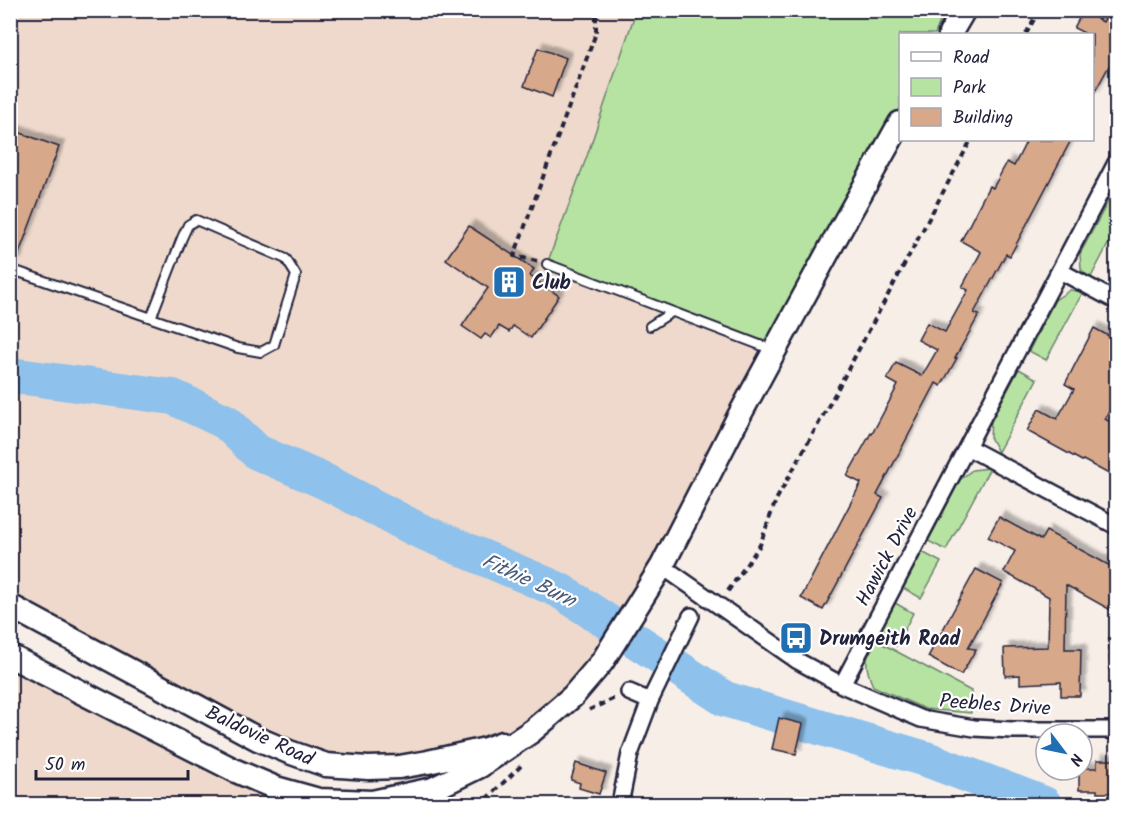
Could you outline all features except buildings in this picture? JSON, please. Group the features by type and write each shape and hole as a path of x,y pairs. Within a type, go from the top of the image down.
{"main road":[{"path":"951,33 964,10"},
{"path":"532,731 573,696 602,662 662,566 738,418 899,125"},
{"name":"Baldovie Road","path":"10,606 258,739 326,765 368,768 399,767 486,749 532,731"},
{"name":"Baldovie Road","path":"10,656 236,771 276,788 319,800 372,802 436,797 532,731"},
{"path":"428,762 436,797"}],"street":[{"name":"Hawick Drive","path":"842,685 1116,163"},
{"path":"1059,271 1116,302"},
{"path":"967,447 1116,526"},
{"path":"662,566 798,661 842,685"},
{"path":"620,804 630,753 650,701 691,616"},
{"name":"Peebles Drive","path":"842,685 921,719 974,728 1115,729"},
{"path":"629,692 650,701"}],"lane":[{"path":"10,269 151,318 238,348 261,352 274,345 296,275 286,260 196,220 188,225 182,238 151,318"},
{"path":"547,264 775,350"},
{"path":"650,326 672,312"}],"path":[{"path":"547,264 514,256 596,33 596,15 589,10"},
{"path":"1027,33 1039,10"},
{"path":"718,605 760,545 776,500 970,141"},
{"path":"1115,729 1110,639 1116,628"}],"shaded area":[{"path":"10,11 964,11 951,33 899,33 738,418 573,696 486,749 326,765 11,606"},
{"path":"10,656 319,800 433,789 439,804 11,804"}],"green space":[{"path":"636,11 944,11 935,33 899,33 899,124 775,350 547,264 587,156"},
{"path":"1111,196 1116,199 1116,229 1090,279 1081,269 1080,254"},
{"path":"1070,290 1083,292 1046,360 1029,351 1055,300"},
{"path":"1019,369 1037,379 998,452 990,437 991,421"},
{"path":"990,468 946,550 928,541 960,480 972,470"},
{"path":"922,552 941,562 921,598 903,588"},
{"path":"895,603 913,613 896,646 877,636"},
{"path":"875,640 971,691 971,713 925,709 873,686 867,662"}],"waterway":[{"name":"Fithie Burn","path":"10,375 173,397 226,422 257,452 326,482 416,529 559,590 725,699 929,760 1044,804"}],"place":[{"name":"Club","path":"509,282"},
{"name":"Drumgeith Road","path":"796,638"}]}
